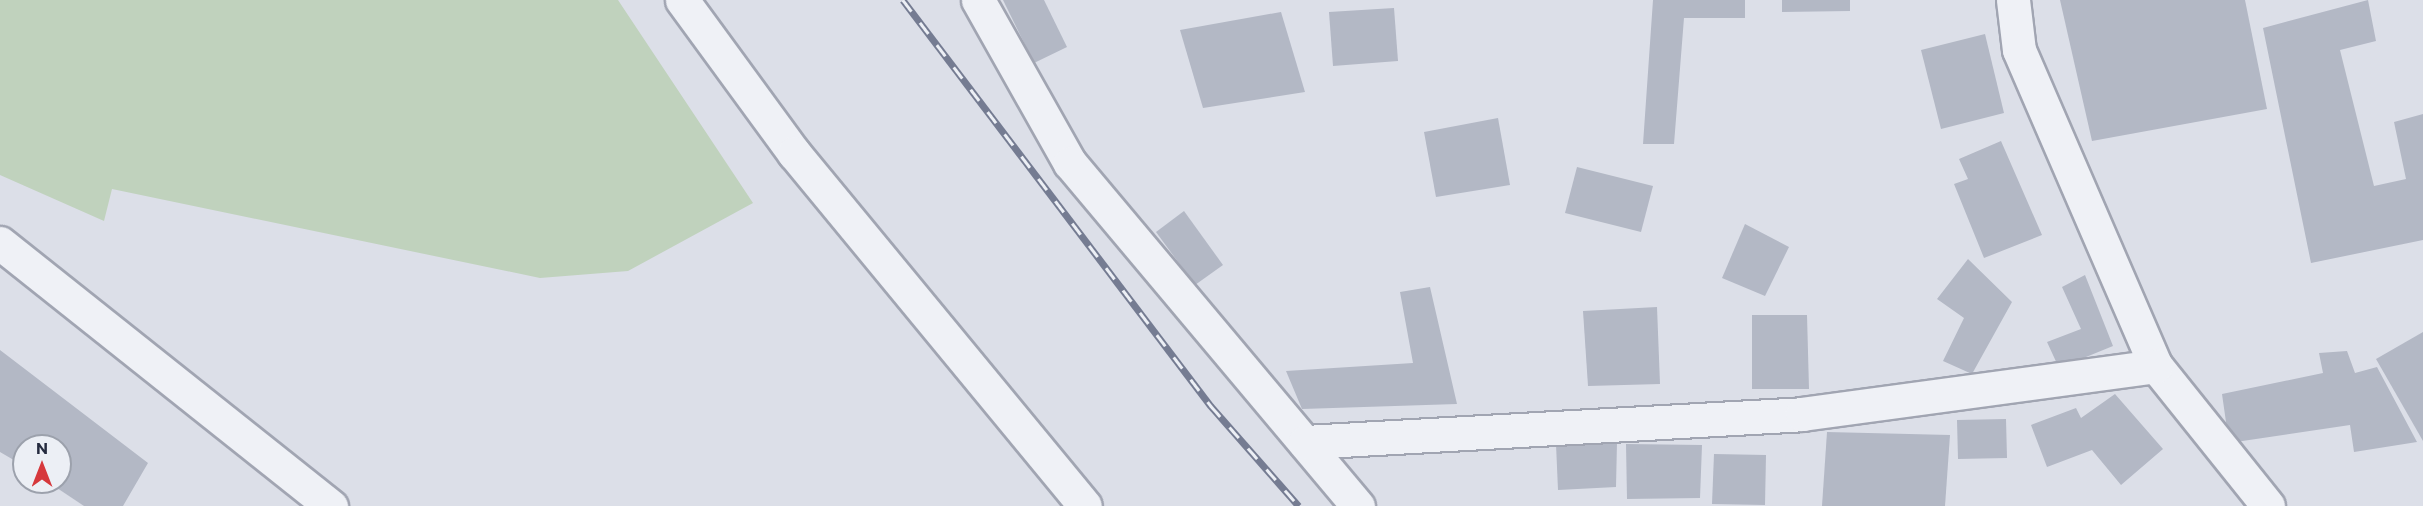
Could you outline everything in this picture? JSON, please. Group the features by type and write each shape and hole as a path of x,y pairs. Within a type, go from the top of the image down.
{"street":[{"path":"682,0 794,153 1085,506"},
{"path":"978,0 1070,163 1358,506"},
{"path":"2013,0 2019,50 2156,366 2268,506"},
{"path":"0,243 331,506"},
{"path":"1305,442 1802,414 2156,366"}],"green space":[{"path":"0,0 618,0 753,203 628,271 540,278 112,189 104,221 0,175"}],"building":[{"path":"1003,0 1044,0 1067,47 1034,63"},
{"path":"1653,0 1745,0 1745,18 1684,18 1674,144 1643,144"},
{"path":"1782,0 1850,0 1850,11 1782,12"},
{"path":"2060,0 2245,0 2267,109 2092,141"},
{"path":"2368,0 2376,41 2340,50 2374,186 2406,179 2394,122 2423,114 2423,240 2311,263 2263,28"},
{"path":"1394,8 1398,61 1333,66 1329,12"},
{"path":"1281,12 1305,92 1203,108 1180,30"},
{"path":"1985,34 2004,113 1941,129 1921,50"},
{"path":"1498,118 1510,185 1436,197 1424,132"},
{"path":"2001,141 2042,235 1984,258 1954,184 1968,179 1959,159"},
{"path":"1577,167 1653,186 1641,232 1565,213"},
{"path":"1184,211 1223,265 1195,285 1156,232"},
{"path":"1745,224 1789,247 1765,296 1722,278"},
{"path":"1968,259 2012,302 1972,374 1943,361 1964,318 1937,299"},
{"path":"2085,275 2113,346 2059,368 2047,342 2081,329 2062,287"},
{"path":"1430,287 1457,404 1302,409 1286,371 1413,363 1400,292"},
{"path":"1657,307 1660,384 1588,386 1583,311"},
{"path":"1752,315 1807,315 1809,389 1752,389"},
{"path":"2423,332 2423,441 2376,359"},
{"path":"0,350 148,463 123,506 84,506 66,494 72,494 72,434 12,434 12,459 0,452"},
{"path":"2347,351 2355,373 2377,367 2417,442 2354,452 2350,425 2229,443 2222,394 2323,373 2319,353"},
{"path":"2115,394 2163,449 2121,485 2092,450 2047,467 2031,425 2076,408 2081,418"},
{"path":"2006,419 2007,458 1958,459 1957,420"},
{"path":"1827,432 1950,435 1945,506 1822,506"},
{"path":"1617,442 1616,487 1558,490 1556,444"},
{"path":"1626,444 1702,445 1700,498 1627,499"},
{"path":"1714,454 1766,455 1765,505 1712,504"}],"railway":[{"path":"903,0 1211,406 1299,506"}]}
